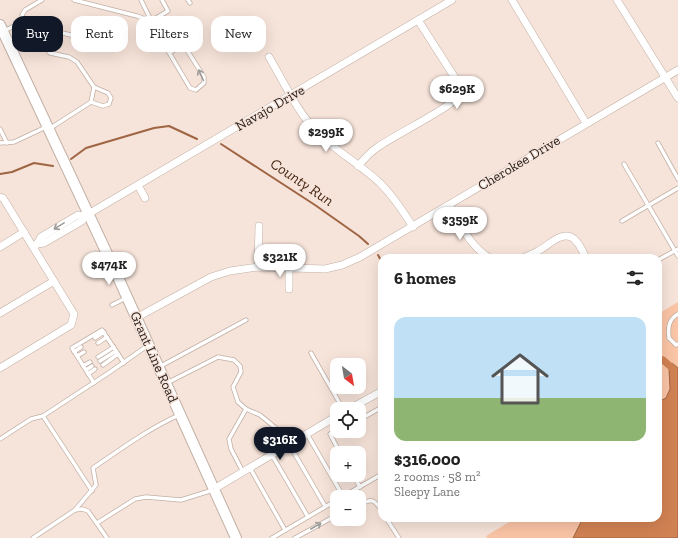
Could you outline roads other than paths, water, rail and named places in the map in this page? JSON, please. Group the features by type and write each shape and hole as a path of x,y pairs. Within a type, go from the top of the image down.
{"main road":[{"name":"Grant Line Road","path":"2,28 86,215 127,298 236,538"}],"street":[{"name":"Navajo Drive","path":"35,245 44,243 82,221 86,215 452,0"},
{"path":"512,0 586,123"},
{"path":"617,0 678,98"},
{"path":"358,166 378,146 456,100 458,96 459,91 456,81 418,20"},
{"path":"269,57 307,120 318,133 339,152 380,183 392,196 413,227"},
{"name":"Cherokee Drive","path":"136,318 211,277 230,271 258,267 320,269 342,265 360,257 678,70"},
{"path":"138,185 145,198"},
{"path":"0,197 3,198 24,232 35,245 74,314 71,325 0,368"},
{"path":"449,205 469,238 477,249 484,254"},
{"path":"258,267 259,226"},
{"path":"0,247 24,232"},
{"path":"532,254 554,240 565,236 576,240 584,254"},
{"path":"289,289 290,268"},
{"path":"0,313 54,281"},
{"path":"362,402 378,393"},
{"path":"214,490 330,420"}],"lane":[{"path":"22,16 25,10 42,0"},
{"path":"74,0 137,16"},
{"path":"140,0 148,16"},
{"path":"160,16 168,11 162,0"},
{"path":"2,28 12,25"},
{"path":"183,45 204,77 204,83 196,90 190,88 169,53 183,45"},
{"path":"49,52 69,57 78,62 94,87 108,93 111,98 109,104 103,106 91,102"},
{"path":"0,143 14,142 48,128 91,102 94,87"},
{"path":"0,129 7,143"},
{"path":"658,143 678,179"},
{"path":"624,164 676,250 678,256"},
{"path":"622,221 678,188"},
{"path":"662,258 676,250"},
{"path":"112,305 127,298"},
{"path":"678,314 674,316 668,326 669,338 678,344"},
{"path":"158,367 246,320"},
{"path":"94,383 72,348 102,330 124,363"},
{"path":"95,338 104,332"},
{"path":"98,343 107,337"},
{"path":"0,439 31,419 43,416 124,363 148,345"},
{"path":"74,352 81,347"},
{"path":"98,357 116,351"},
{"path":"102,363 116,351"},
{"path":"77,356 84,352"},
{"path":"311,353 339,402"},
{"path":"166,384 218,357 234,360 240,366 241,372 233,388 238,402 246,409 260,416 277,429 289,444 325,506"},
{"path":"83,366 90,362"},
{"path":"87,372 94,368"},
{"path":"246,409 229,439 231,449 285,530"},
{"path":"366,416 378,409"},
{"path":"33,538 74,510 92,491 96,485 93,468 138,437 180,414"},
{"path":"43,416 92,491"},
{"path":"307,434 338,490"},
{"path":"272,455 308,517"},
{"path":"355,490 378,476"},
{"path":"357,482 360,487"},
{"path":"97,523 135,499 146,497 181,500 214,490"},
{"path":"366,502 373,500 378,506"},
{"path":"272,538 330,504"},
{"path":"74,510 82,509 88,511 107,538"},
{"path":"295,538 330,519"},
{"path":"389,522 399,538"}],"waterway":[{"name":"County Run","path":"71,159 86,148 154,128 169,126 197,139"},
{"name":"County Run","path":"221,144 315,205 368,244"},
{"name":"County Run","path":"0,174 12,172 34,163 53,166"},
{"name":"County Run","path":"662,360 670,366"}]}
